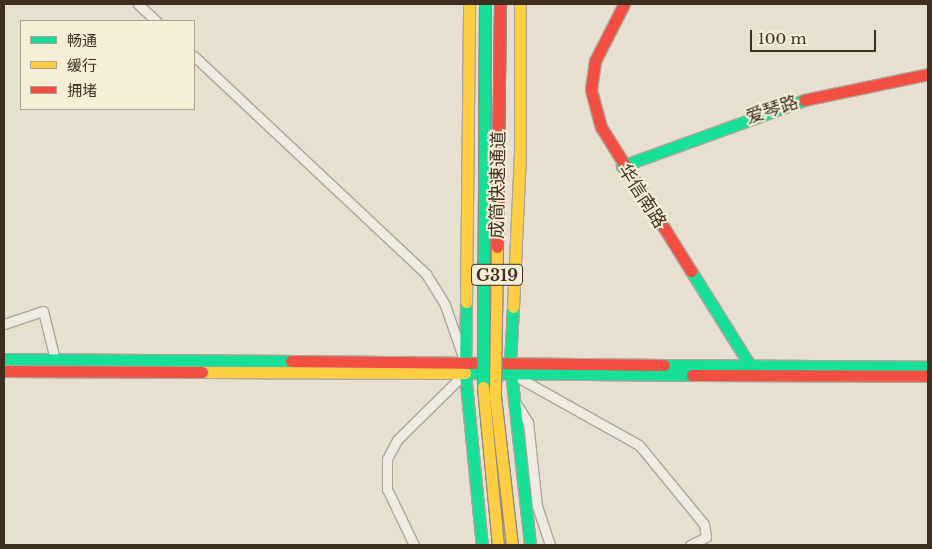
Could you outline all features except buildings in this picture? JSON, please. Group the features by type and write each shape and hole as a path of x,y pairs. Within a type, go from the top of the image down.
{"main road":[{"path":"469,4 465,368 482,545"},
{"name":"成简快速通道","path":"485,4 482,404 498,545"},
{"name":"成简快速通道","path":"500,4 495,396 512,545"},
{"path":"520,4 520,151 510,368 530,545"},
{"name":"华信南路","path":"624,4 599,49 591,90 601,127 622,166 754,370"},
{"name":"爱琴路","path":"622,166 796,101 928,74"},
{"path":"4,358 465,368"},
{"path":"4,372 465,368 754,370 928,368"},
{"path":"754,370 928,376"}],"street":[{"path":"138,4 155,20"},
{"path":"195,57 426,274 445,305 465,368 397,440 387,459 387,489 414,545"},
{"path":"4,324 43,310 55,359"},
{"path":"510,368 639,445 704,524 706,537 690,545"},
{"path":"513,399 528,422 538,506 550,545"}],"traffic: fast":[{"path":"483,387 485,4"},
{"path":"622,166 804,100"},
{"path":"691,271 754,372"},
{"path":"466,302 465,373 482,545"},
{"path":"513,307 510,363 530,545"},
{"path":"4,359 291,361"},
{"path":"664,365 928,367"},
{"path":"465,373 692,375"}],"traffic: slow":[{"path":"466,302 469,4"},
{"path":"513,307 520,151 520,4"},
{"path":"497,247 495,396 512,545"},
{"path":"202,372 465,373"},
{"path":"483,387 498,545"}],"traffic: jam":[{"path":"497,247 500,4"},
{"path":"624,4 595,61 591,90 601,127 691,271"},
{"path":"804,100 928,74"},
{"path":"291,361 664,365"},
{"path":"4,371 202,372"},
{"path":"692,375 928,376"}]}
